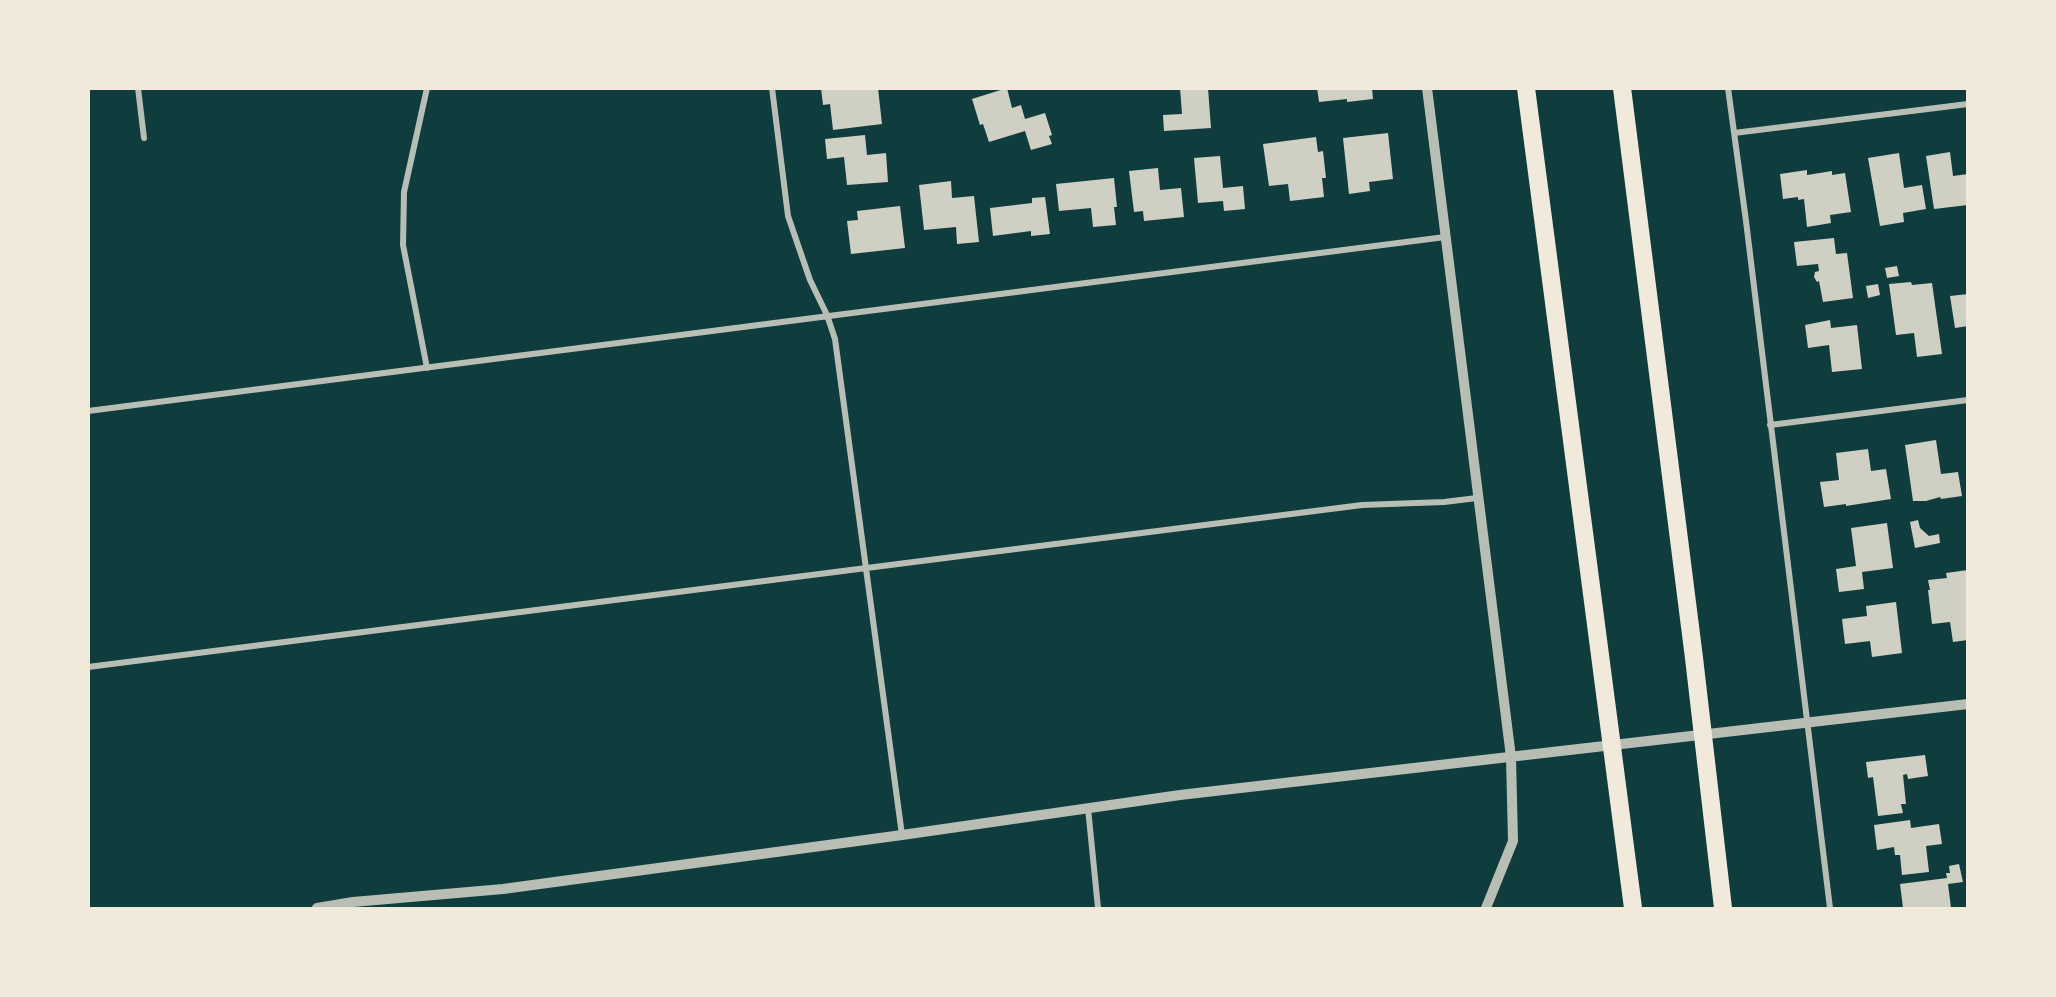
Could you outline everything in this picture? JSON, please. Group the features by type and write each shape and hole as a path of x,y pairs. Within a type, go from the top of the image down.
{"highway":[{"path":"1526,88 1633,909"},
{"path":"1622,88 1694,658 1722,909"}],"street":[{"path":"138,88 144,138"},
{"path":"427,88 404,192 403,245 427,368"},
{"path":"772,88 788,216 810,280 827,315 835,342 902,835"},
{"path":"1426,88 1511,757 1513,841 1486,909"},
{"path":"1728,88 1830,909"},
{"path":"1734,133 1968,104"},
{"path":"88,411 1445,237"},
{"path":"1770,424 1968,400"},
{"path":"88,667 1362,505 1444,502 1477,498"},
{"path":"317,909 353,902 503,889 1088,808 1383,770 1968,704"},
{"path":"1088,808 1098,909"}],"building":[{"path":"821,88 878,88 882,124 833,130 830,104 823,105"},
{"path":"1007,88 1012,108 1021,105 1025,119 1045,113 1052,135 1049,136 1052,144 1031,150 1025,131 989,142 983,124 980,125 972,99"},
{"path":"1180,88 1208,88 1211,128 1164,131 1163,115 1182,114"},
{"path":"1317,88 1372,88 1373,99 1319,102"},
{"path":"1388,133 1393,179 1369,182 1370,191 1349,194 1343,138"},
{"path":"865,135 867,155 886,153 888,182 847,185 844,157 827,159 825,139"},
{"path":"1316,137 1318,152 1323,151 1326,178 1322,178 1324,197 1290,201 1288,184 1269,186 1263,144"},
{"path":"1950,152 1953,176 1968,174 1968,205 1934,209 1926,156"},
{"path":"1899,153 1904,188 1922,185 1926,209 1903,213 1904,222 1880,226 1868,158"},
{"path":"1220,156 1223,188 1243,186 1245,209 1224,211 1223,201 1198,203 1194,158"},
{"path":"1158,168 1160,190 1181,188 1184,217 1144,221 1143,211 1134,212 1129,171"},
{"path":"1807,170 1807,175 1832,171 1832,175 1845,173 1851,212 1830,215 1831,223 1807,227 1804,199 1798,200 1798,197 1783,199 1780,174"},
{"path":"1114,178 1116,225 1093,227 1091,208 1059,211 1056,184"},
{"path":"951,181 952,198 974,196 979,242 957,244 956,227 924,230 919,185"},
{"path":"1045,197 1050,234 1031,236 1031,231 993,236 990,208 1032,203 1032,198"},
{"path":"900,206 905,248 851,254 847,221 858,220 857,211"},
{"path":"1834,238 1836,254 1847,253 1853,298 1823,302 1819,281 1817,282 1814,277 1815,272 1819,271 1818,264 1797,266 1794,242"},
{"path":"1897,266 1899,276 1887,278 1885,268"},
{"path":"1911,282 1912,285 1932,283 1942,354 1917,357 1914,333 1896,335 1889,284"},
{"path":"1878,284 1880,295 1868,298 1866,286"},
{"path":"1968,294 1968,326 1955,328 1950,296"},
{"path":"1830,320 1831,328 1857,325 1862,369 1832,372 1829,345 1808,348 1805,325"},
{"path":"1936,440 1941,474 1958,472 1962,496 1913,501 1905,445"},
{"path":"1868,449 1871,471 1886,469 1891,499 1824,507 1820,482 1839,480 1836,453"},
{"path":"1918,520 1920,528 1929,536 1939,534 1940,543 1915,548 1910,522"},
{"path":"1887,523 1893,568 1862,572 1864,589 1839,592 1836,569 1856,566 1851,528"},
{"path":"1968,570 1968,640 1953,642 1950,622 1932,624 1928,580 1947,578 1946,573"},
{"path":"1896,602 1902,653 1872,657 1870,641 1845,644 1842,619 1867,616 1866,606"},
{"path":"1925,755 1928,776 1908,779 1907,774 1903,775 1906,804 1901,804 1903,813 1878,816 1873,777 1868,778 1866,762"},
{"path":"1910,820 1911,828 1939,824 1942,844 1926,846 1929,872 1902,875 1900,855 1895,855 1894,847 1877,850 1874,825"},
{"path":"1959,864 1963,882 1948,884 1951,908 1903,908 1900,884 1947,878 1946,873 1950,873 1949,866"}]}
